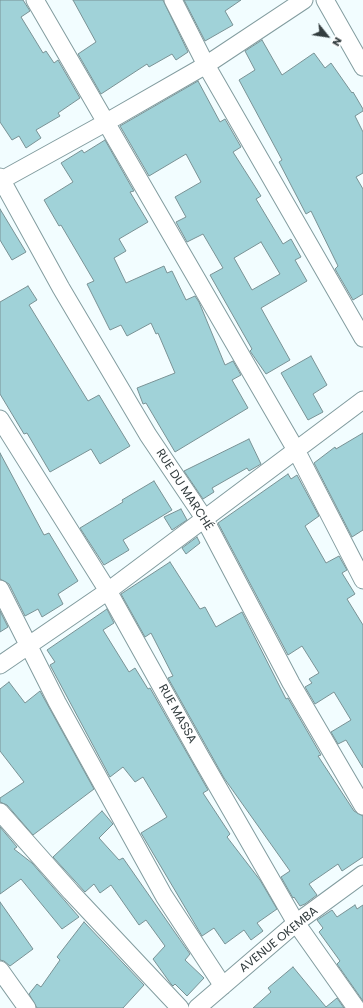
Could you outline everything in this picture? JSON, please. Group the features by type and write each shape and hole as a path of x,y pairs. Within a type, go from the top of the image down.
{"street":[{"path":"35,0 296,450 363,580"},
{"path":"173,0 206,65 363,338"},
{"path":"1,180 206,65 304,0"},
{"path":"325,0 363,67"},
{"name":"RUE DU MARCHÉ","path":"1,180 61,288 148,435 204,518 291,683 363,806"},
{"path":"0,665 108,591 363,400"},
{"name":"RUE MASSA","path":"0,419 108,591 200,756 296,923 356,1008"},
{"path":"0,589 57,702 164,896 223,986"},
{"path":"0,812 71,892 180,1008"},
{"name":"AVENUE OKEMBA","path":"197,1008 296,923 363,874"},
{"path":"0,970 27,1008"}],"building":[{"path":"0,0 23,0 30,11 21,17 43,53 46,51 54,63 58,60 80,98 58,113 60,116 36,130 41,138 26,148 19,136 12,140 0,122"},
{"path":"73,0 163,0 188,52 176,60 172,54 149,67 147,64 101,94 78,54 96,42"},
{"path":"184,0 241,0 225,11 233,25 205,41"},
{"path":"262,40 282,75 314,53 325,68 331,63 352,93 353,92 363,109 363,111 355,116 363,132 363,173 356,177 363,189 363,294 353,300 335,269 338,266 311,211 306,214 279,162 282,160 239,80 255,70 245,51"},
{"path":"198,81 220,122 225,119 241,147 233,152 261,196 256,199 283,244 291,239 301,257 295,260 307,281 261,308 290,360 266,374 250,351 252,349 210,275 223,268 203,234 187,242 176,222 186,217 175,197 201,182 186,154 149,176 120,126","holes":["261,242 280,274 252,290 234,258"]},
{"path":"105,140 134,191 130,192 148,222 119,239 126,251 114,258 126,283 164,266 167,273 172,271 186,300 195,296 199,302 225,365 233,361 241,375 232,380 248,408 175,452 146,403 143,404 137,388 175,373 158,333 156,334 151,323 127,336 121,325 110,330 87,284 94,281 61,225 59,226 44,200 73,182 61,163 82,150 84,153"},
{"path":"0,209 26,252 12,260 0,240"},
{"path":"28,286 37,300 29,305 88,401 99,395 130,446 100,464 91,449 50,472 27,433 24,434 0,394 0,302"},
{"path":"311,356 327,385 313,394 323,412 308,420 281,373"},
{"path":"363,433 363,530 352,537 314,463 335,447 336,449"},
{"path":"249,439 261,464 249,471 247,468 212,488 214,492 203,499 184,471"},
{"path":"0,453 44,535 49,533 78,581 58,594 63,604 42,617 38,609 25,616 9,584 0,579"},
{"path":"288,474 291,479 297,475 319,516 305,526 326,563 339,556 347,570 342,573 355,594 347,599 363,625 363,768 346,740 338,744 331,732 351,720 334,692 315,704 305,687 312,683 309,679 319,673 302,646 288,655 218,523"},
{"path":"154,481 172,510 123,540 129,550 104,565 80,528"},
{"path":"181,509 187,520 172,530 164,517"},
{"path":"197,537 200,543 186,554 182,548"},
{"path":"170,562 200,609 205,607 216,627 242,612 286,699 288,698 321,755 318,756 354,811 363,816 363,857 342,871 338,864 309,884 317,895 300,906 294,897 293,898 281,877 290,871 224,778 168,678 173,676 151,633 145,637 121,594"},
{"path":"107,609 114,623 103,630 129,672 135,668 148,689 150,688 208,790 203,793 230,834 227,837 260,880 277,909 257,923 263,931 251,940 244,930 225,944 214,928 202,936 141,833 167,817 143,777 135,782 123,767 110,777 50,665 55,662 47,650"},
{"path":"0,611 8,627 0,632"},
{"path":"9,682 25,703 40,691 94,789 33,835 7,805 0,802 0,798 24,782 0,751 0,689"},
{"path":"102,811 113,824 99,838 119,860 123,858 190,954 185,960 204,978 187,996 175,984 173,986 171,984 153,959 165,946 146,920 139,925 111,885 100,893 94,884 85,892 53,857"},
{"path":"0,827 17,847 14,849 32,863 79,917 62,929 21,879 0,894"},
{"path":"0,902 33,949 10,966 4,961 0,960"},
{"path":"355,905 357,909 363,905 363,1001 337,964 340,961 319,932 323,928 317,920 332,910 337,917"},
{"path":"84,922 144,985 123,1008 37,1008 29,994 37,984 41,987 60,960 57,957"},
{"path":"293,967 326,1007 337,998 344,1008 253,1008 271,992 268,988"}]}
